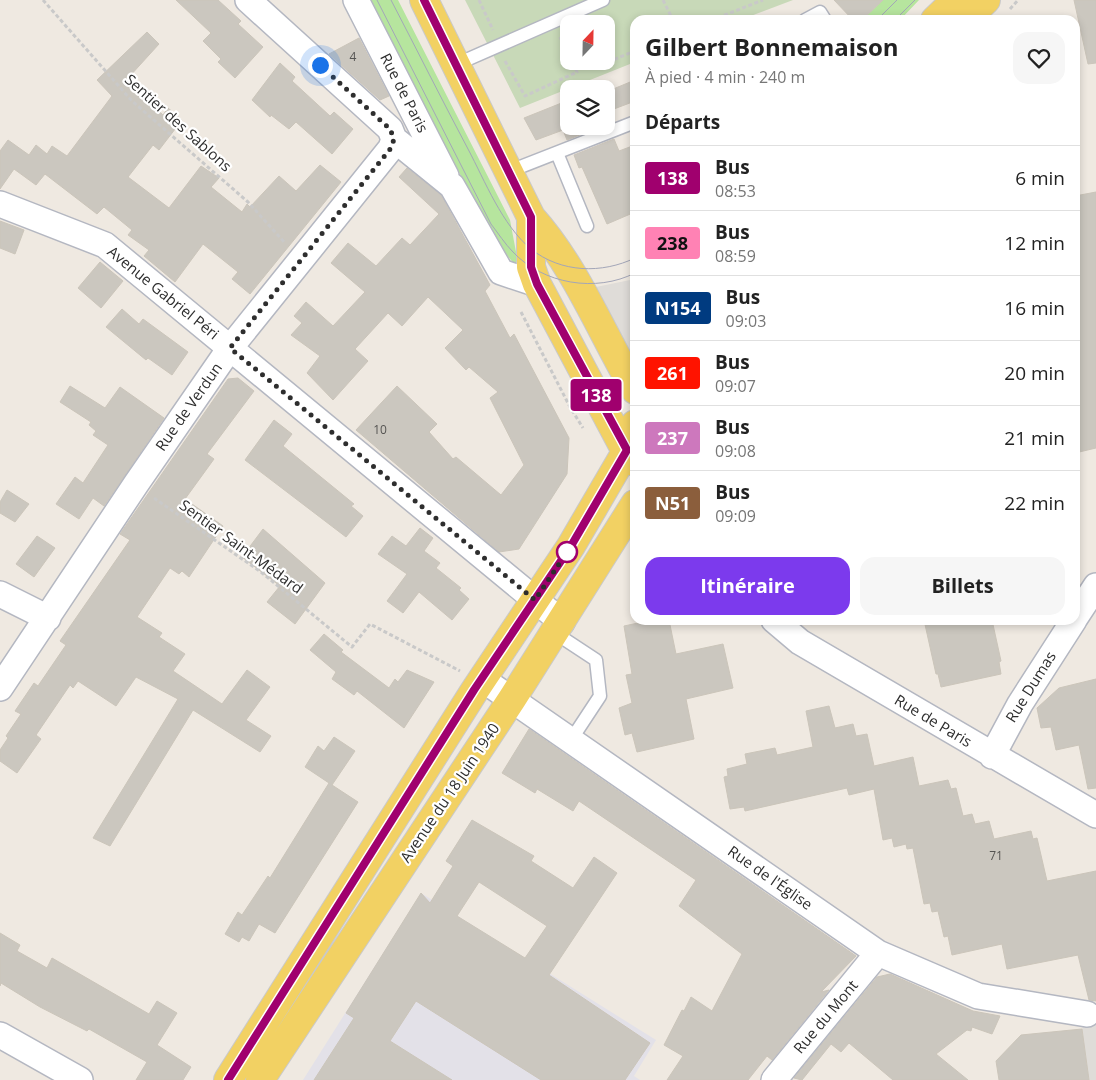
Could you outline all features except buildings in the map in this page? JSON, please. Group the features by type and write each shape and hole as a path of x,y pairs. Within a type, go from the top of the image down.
{"main road":[{"path":"424,0 510,171 531,217 550,238 559,252 630,381"},
{"path":"940,15 956,0"},
{"path":"970,15 986,0"},
{"path":"531,217 531,267 537,284 630,458"},
{"path":"228,1080 482,679 630,461"},
{"name":"Avenue du 18 Juin 1940","path":"260,1080 512,699 630,512"}],"street":[{"path":"248,0 390,129 394,139 452,186"},
{"name":"Rue de Paris","path":"356,0 452,186 501,272 537,284"},
{"name":"Rue de Verdun","path":"0,688 136,484 230,348 391,148 394,139"},
{"name":"Avenue Gabriel Péri","path":"0,204 106,245 535,600 558,627"},
{"name":"Rue Dumas","path":"1080,610 1096,586"},
{"path":"0,594 48,618"},
{"name":"Rue de Paris","path":"780,625 800,642 992,756 1096,815"},
{"name":"Rue Dumas","path":"992,756 1020,704 1070,625"},
{"name":"Rue de l'Église","path":"482,679 878,953 978,996 1087,1014"},
{"name":"Rue du Mont","path":"774,1080 878,953"},
{"path":"0,1035 80,1080"}],"lane":[{"path":"457,64 603,0"},
{"path":"510,171 630,124"},
{"path":"557,152 587,226"},
{"path":"558,627 596,660 600,696 571,740"}],"path":[{"name":"Sentier des Sablons","path":"43,0 132,102 248,202 300,261"},
{"path":"479,0 490,21 498,47 525,96 577,72 576,70"},
{"path":"663,0 670,15"},
{"path":"725,15 763,0"},
{"path":"615,59 630,53"},
{"name":"Sentier Saint-Médard","path":"136,484 261,572 352,647 370,624 452,668"}],"shaded area":[{"path":"630,280 630,356 628,355 591,288"},
{"path":"421,893 656,1040 634,1076 640,1080 303,1080"},
{"path":"1096,1008 1096,1080 1089,1080 1082,1029 1087,1014"}],"green space":[{"path":"370,0 398,0 510,220 519,268 492,236"},
{"path":"465,0 793,0 753,15 630,15 630,64 615,70 590,80 560,80 560,92 520,108"},
{"path":"883,0 919,0 905,15 867,15"}],"tram line":[{"path":"377,0 491,224 513,252 539,272 571,282 587,284 604,283 630,275"},
{"path":"391,0 495,202 511,228 521,239 543,257 568,267 596,269 630,260"},
{"path":"882,15 897,0"},
{"path":"900,15 915,0"}],"bus line":[{"name":"138","path":"228,1080 474,690 571,546 627,450 604,411 537,284 531,267 531,217 510,171 424,0"}],"route":[{"path":"320,65 390,129 394,139 391,148 230,348 535,600 567,552"}]}
